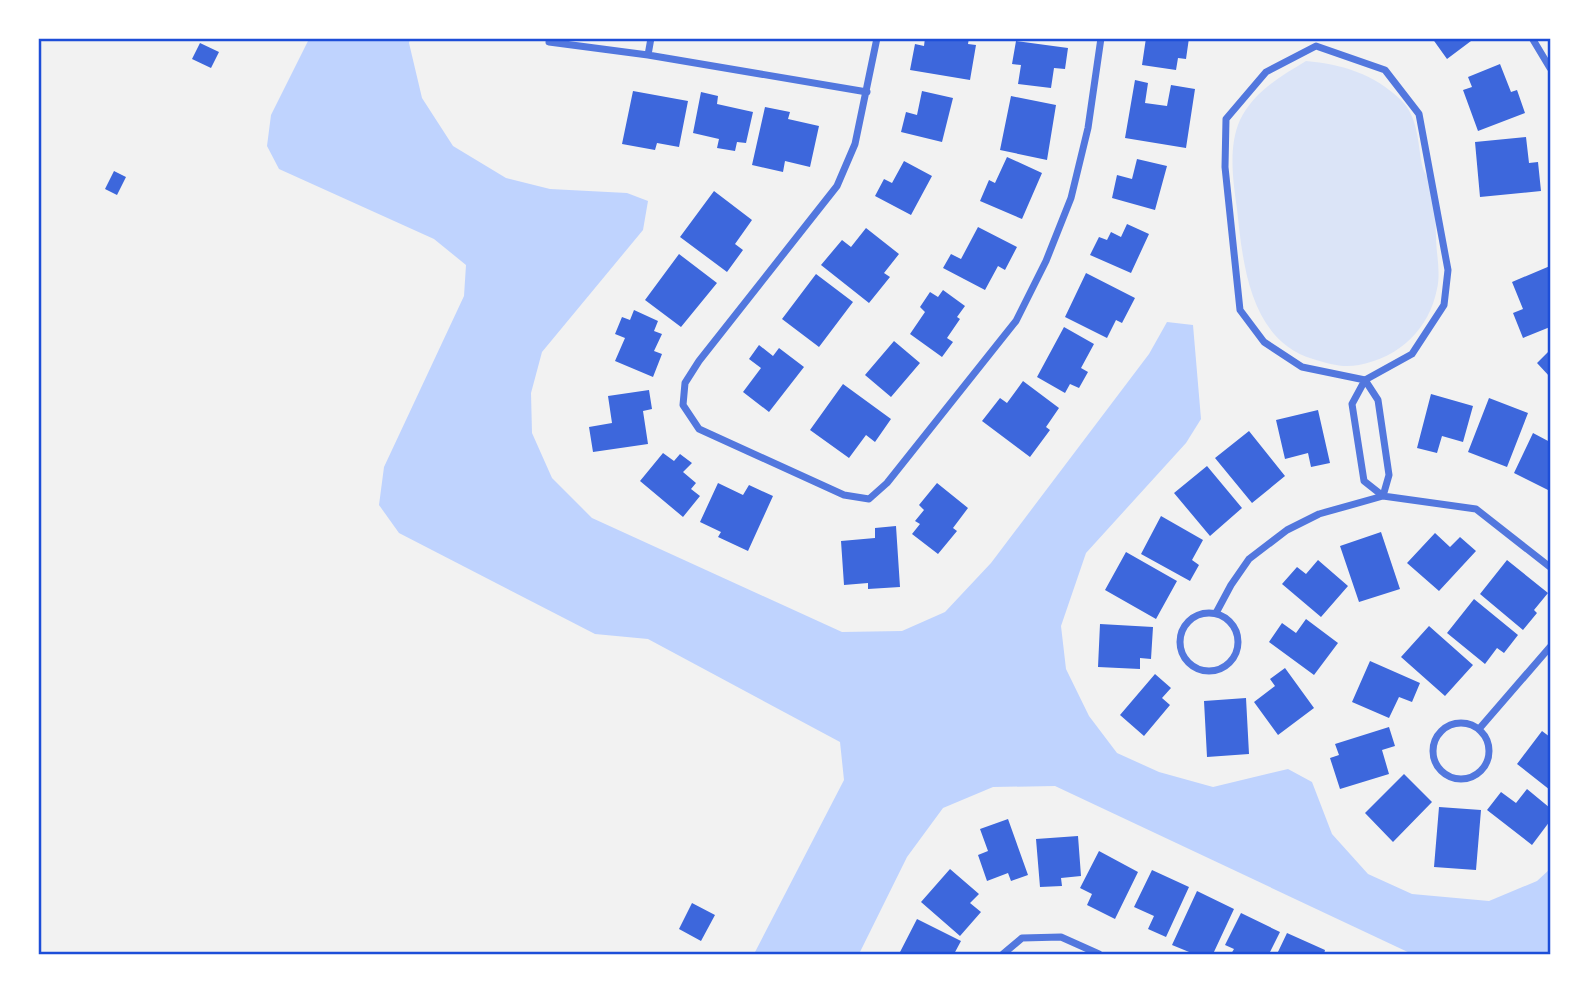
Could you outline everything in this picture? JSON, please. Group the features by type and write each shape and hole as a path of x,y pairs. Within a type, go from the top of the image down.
{"street":[{"path":"649,55 651,38"},
{"path":"877,38 855,145 837,186 699,361 685,383 683,405 699,429 844,495 869,499 887,483 1016,321 1046,261 1071,198 1088,128 1101,38"},
{"path":"1532,38 1550,68"},
{"path":"549,42 649,55 867,92"},
{"path":"1383,496 1364,481 1352,404 1365,380 1412,354 1444,305 1448,270 1419,114 1385,70 1316,42 1266,72 1226,119 1225,167 1240,310 1264,342 1302,368 1365,380 1378,400 1390,475 1383,496"},
{"path":"1216,613 1249,559 1287,530 1319,514 1383,496 1476,509 1550,567"},
{"path":"1216,613 1231,623 1236,631 1237,650 1227,665 1219,669 1200,670 1185,659 1179,639 1188,621 1196,615 1216,613"},
{"path":"1479,729 1550,647"},
{"path":"1462,723 1479,729 1489,745 1487,763 1474,777 1464,779 1446,775 1434,760 1434,743 1438,734 1445,728 1462,723"},
{"path":"1003,954 1022,938 1061,937 1099,954"}],"shaded area":[{"path":"1306,61 1357,72 1380,83 1401,100 1414,122 1423,169 1435,193 1439,276 1427,317 1420,329 1400,348 1374,361 1353,366 1313,359 1292,349 1275,335 1254,298 1243,253 1233,176 1236,130 1246,110 1260,93"}],"water":[{"path":"309,39 410,39 422,98 453,146 506,178 550,189 627,193 648,201 643,230 542,352 531,393 532,433 552,478 592,518 842,632 902,631 945,612 991,563 1149,354 1167,322 1193,325 1201,419 1186,443 1086,553 1061,626 1066,669 1089,716 1117,753 1159,772 1213,787 1288,769 1312,782 1332,834 1368,874 1412,894 1489,901 1537,881 1550,869 1550,954 1412,954 1055,786 993,787 943,808 907,857 859,954 754,954 844,780 840,742 648,639 595,634 399,533 379,505 384,467 464,296 466,265 434,239 279,169 267,146 271,115"}],"building":[{"path":"925,38 969,38 968,44 976,45 970,80 910,70 915,44 924,46"},
{"path":"1146,38 1189,38 1186,59 1178,58 1176,70 1142,65"},
{"path":"1432,38 1475,38 1447,59"},
{"path":"1016,41 1068,48 1065,69 1054,68 1051,88 1018,84 1021,65 1012,64"},
{"path":"200,43 219,52 211,68 192,59"},
{"path":"1500,64 1511,92 1517,90 1525,113 1478,131 1463,90 1472,87 1468,77"},
{"path":"1135,80 1148,83 1145,103 1167,106 1171,85 1195,89 1186,148 1125,138"},
{"path":"633,91 688,101 679,147 657,143 655,150 622,144"},
{"path":"922,91 953,98 942,142 901,132 906,112 917,115"},
{"path":"701,92 718,96 717,104 753,112 746,143 737,142 735,151 717,148 719,139 693,133"},
{"path":"1011,96 1056,105 1047,160 1000,150"},
{"path":"765,107 790,112 788,119 819,126 810,167 785,161 783,172 752,165"},
{"path":"1526,137 1529,163 1538,162 1541,191 1480,197 1475,142"},
{"path":"1007,157 1042,173 1022,219 980,201 989,180 995,183"},
{"path":"1137,159 1167,166 1155,210 1112,198 1117,175 1132,179"},
{"path":"904,161 932,176 911,215 875,196 884,179 892,183"},
{"path":"114,171 126,177 117,195 105,189"},
{"path":"714,191 752,220 735,244 743,250 727,272 680,237"},
{"path":"1127,224 1149,234 1131,273 1090,255 1099,237 1107,240 1111,232 1121,237"},
{"path":"978,227 1017,247 1005,270 998,266 985,290 943,268 951,254 961,259"},
{"path":"866,228 899,254 884,273 890,277 869,303 821,265 842,240 851,247"},
{"path":"679,254 717,283 681,327 645,300"},
{"path":"1550,266 1550,327 1523,338 1513,313 1523,309 1512,282"},
{"path":"1086,273 1135,298 1122,323 1116,320 1107,338 1065,317"},
{"path":"816,274 853,302 819,347 782,319"},
{"path":"943,290 965,306 947,338 953,342 942,357 910,334 925,312 920,307 930,292 938,297"},
{"path":"634,310 658,321 654,331 662,334 654,351 662,354 653,377 615,361 625,338 615,334 622,317 630,320"},
{"path":"1064,327 1094,344 1081,368 1088,372 1079,388 1070,384 1065,393 1037,377"},
{"path":"894,341 920,363 891,397 865,375"},
{"path":"759,345 773,356 779,348 804,367 769,412 743,392 761,368 749,359"},
{"path":"1550,350 1550,377 1537,363"},
{"path":"1023,381 1059,408 1046,427 1050,430 1030,457 982,421 1000,398 1007,403"},
{"path":"843,384 891,419 875,442 866,435 849,458 810,430"},
{"path":"649,390 652,409 643,411 648,444 593,452 589,427 612,423 608,396"},
{"path":"1431,394 1473,406 1463,442 1442,436 1437,453 1417,448"},
{"path":"1489,398 1528,413 1507,467 1468,452"},
{"path":"1318,410 1330,463 1311,467 1308,453 1285,459 1276,420"},
{"path":"1249,431 1285,476 1252,503 1215,458"},
{"path":"1533,433 1550,442 1550,491 1514,473"},
{"path":"663,453 674,461 680,454 692,463 683,472 696,483 691,489 700,496 683,517 640,481"},
{"path":"1207,466 1242,508 1210,536 1174,493"},
{"path":"718,483 743,495 749,485 773,496 748,551 718,537 721,532 700,522"},
{"path":"937,483 968,508 953,528 957,531 938,554 912,534 920,524 915,521 924,510 919,505"},
{"path":"1161,516 1203,540 1192,560 1199,565 1190,581 1141,554"},
{"path":"896,526 900,587 868,589 868,583 844,585 841,541 875,538 875,528"},
{"path":"1381,532 1400,589 1359,602 1340,546"},
{"path":"1435,533 1450,547 1460,537 1476,551 1439,591 1407,563"},
{"path":"1126,552 1177,581 1156,619 1105,590"},
{"path":"1318,560 1348,586 1321,617 1282,584 1297,567 1306,574"},
{"path":"1507,560 1548,593 1523,630 1480,594"},
{"path":"1474,599 1518,635 1504,653 1497,648 1485,664 1447,633"},
{"path":"1306,619 1338,643 1314,675 1269,642 1282,623 1296,633"},
{"path":"1100,624 1153,627 1151,659 1140,658 1140,669 1098,667"},
{"path":"1429,626 1473,665 1445,696 1401,657"},
{"path":"1370,661 1420,683 1412,702 1399,697 1389,718 1352,702"},
{"path":"1285,668 1314,708 1278,735 1254,702 1275,686 1270,679"},
{"path":"1155,674 1171,688 1162,698 1170,705 1144,736 1120,715"},
{"path":"1246,698 1249,754 1207,757 1204,701"},
{"path":"1389,727 1395,746 1382,750 1389,774 1340,789 1330,758 1339,755 1335,744"},
{"path":"1542,731 1550,737 1550,790 1517,764"},
{"path":"1404,774 1432,802 1393,842 1365,813"},
{"path":"1527,789 1550,808 1550,821 1532,845 1487,810 1501,792 1516,803"},
{"path":"1439,807 1481,810 1476,870 1434,867"},
{"path":"1008,819 1028,875 1011,881 1008,873 987,881 978,855 988,851 980,829"},
{"path":"1078,836 1081,876 1061,878 1062,886 1040,887 1036,839"},
{"path":"1099,851 1138,872 1115,919 1087,905 1092,894 1080,888"},
{"path":"950,869 979,894 970,903 981,912 960,936 921,902"},
{"path":"1152,870 1189,887 1166,937 1148,929 1154,916 1134,907"},
{"path":"1197,891 1234,909 1213,954 1194,954 1172,945"},
{"path":"692,903 715,915 701,941 679,929"},
{"path":"1241,913 1280,932 1269,954 1231,954 1234,949 1225,945"},
{"path":"917,919 961,941 954,954 899,954"},
{"path":"1287,933 1325,950 1324,954 1277,954"}]}
